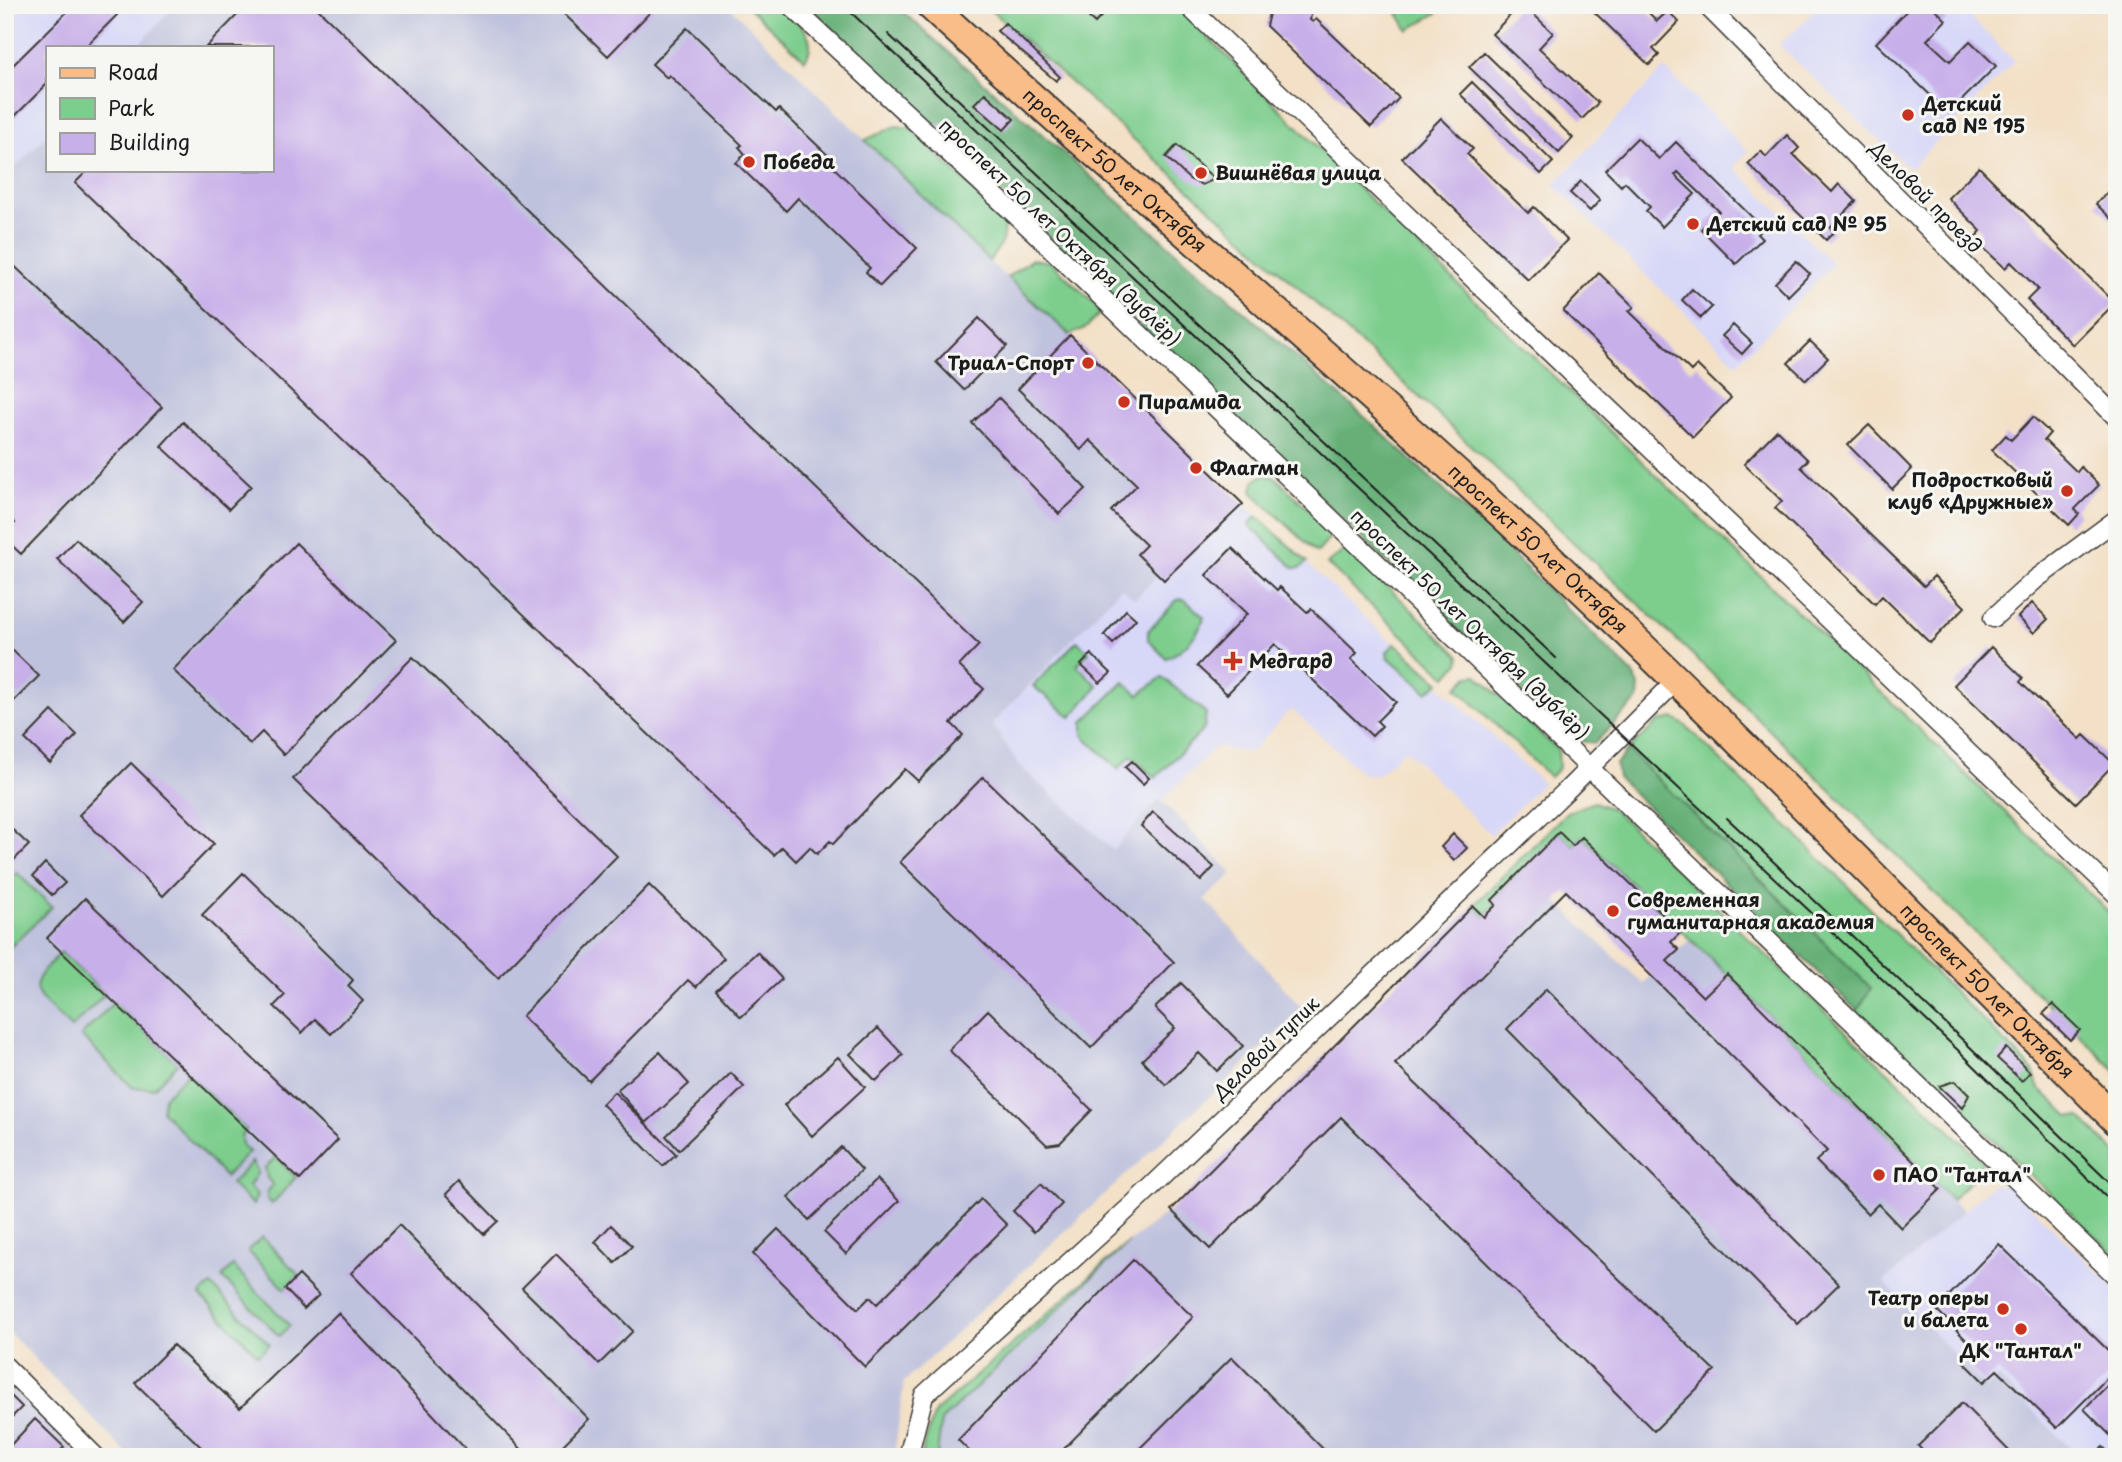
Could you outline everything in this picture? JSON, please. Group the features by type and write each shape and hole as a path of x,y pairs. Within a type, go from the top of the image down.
{"main road":[{"name":"проспект 50 лет Октября","path":"930,5 1381,403 1676,681 2117,1121"}],"street":[{"name":"проспект 50 лет Октября (дублёр)","path":"790,5 1034,232 2117,1277"},
{"path":"1187,5 2117,895"},
{"name":"Деловой проезд","path":"1706,5 2117,418"},
{"path":"1993,618 2036,579 2117,519"},
{"name":"Деловой тупик","path":"908,1457 924,1395 1129,1208 1590,769 1676,681"},
{"path":"5,1366 96,1457"}],"shaded area":[{"path":"26,5 176,5 137,46 46,46 46,136 5,178 5,27"},
{"path":"176,5 728,5 981,254 1070,335 1243,504 1164,580 1158,575 1135,599 1121,588 992,724 1019,765 1113,850 1159,799 1162,801 1233,874 1205,899 1303,1009 904,1382 894,1457 130,1457 5,1328 5,178 46,136 46,172 273,172 273,46 137,46"},
{"name":"Детский сад № 195","path":"1821,5 1959,5 2014,61 1910,169 1779,45"},
{"name":"Детский сад № 95","path":"1664,68 1748,151 1734,167 1833,264 1737,364 1554,185"},
{"name":"Медгард","path":"1243,504 1543,783 1491,835 1405,749 1377,775 1363,774 1293,710 1288,712 1252,751 1216,746 1162,801 1159,799 1113,850 1019,765 992,724 1121,587 1158,574 1165,580"},
{"path":"1556,901 1643,984 1689,940 1727,974 1964,1211 1884,1282 1987,1388 1998,1377 2080,1457 937,1457 940,1421 1129,1242 1171,1210 1211,1249"},
{"path":"2007,1184 2117,1290 2117,1457 2080,1457 1998,1378 1987,1388 1884,1282 1992,1185"},
{"path":"5,1382 81,1457 5,1457"}],"green space":[{"path":"746,5 780,5 793,17 808,36 810,44 805,60"},
{"path":"807,5 895,5 1369,421 1503,545 1632,673 1639,685 1638,699 1595,743 1572,740"},
{"path":"985,5 1176,5 1373,202 2117,920 2117,1072 1697,659 1417,395"},
{"path":"1433,5 1437,13 1408,30 1394,7"},
{"path":"896,126 910,128 1000,215 1002,240 989,261 865,140"},
{"path":"1032,259 1051,262 1102,311 1087,327 1070,335 1007,277"},
{"path":"1262,476 1274,476 1328,528 1330,538 1317,553 1252,492 1254,481"},
{"path":"1257,516 1307,562 1300,568 1294,568 1249,525"},
{"path":"1347,548 1460,656 1459,663 1447,677 1327,564"},
{"path":"1184,599 1204,617 1190,642 1166,658 1148,640 1148,631 1177,600"},
{"path":"1077,641 1089,652 1077,665 1098,686 1071,717 1033,686"},
{"path":"1395,643 1440,683 1427,692 1388,657 1387,652"},
{"path":"1477,675 1558,750 1559,768 1550,777 1457,688 1469,676"},
{"path":"1162,677 1206,713 1204,729 1155,778 1131,756 1118,769 1083,735 1083,722 1124,682 1139,695"},
{"path":"1673,718 1686,726 2033,1070 2038,1087 2069,1116 2080,1117 2117,1154 2117,1257 1857,1011 1870,988 1628,750 1658,722"},
{"path":"1628,750 1871,988 1857,1011 1618,778 1616,764"},
{"path":"1594,802 1613,809 1982,1161 1979,1173 1951,1199 1727,974 1582,837 1573,846 1559,833 1492,900 1496,905 1484,917 1473,906 1567,812"},
{"path":"17,873 52,907 5,952 5,886"},
{"path":"61,952 105,994 71,1028 37,992 40,976"},
{"path":"114,1002 178,1063 154,1088 133,1088 81,1036"},
{"path":"188,1073 247,1129 241,1136 242,1145 249,1152 225,1177 162,1111 164,1097"},
{"path":"276,1157 296,1177 272,1204 268,1200 267,1192 273,1185 267,1178 265,1168"},
{"path":"252,1162 258,1172 249,1186 257,1195 253,1205 231,1184"},
{"path":"262,1237 299,1275 285,1289 248,1251"},
{"path":"1129,1242 941,1421 937,1457 920,1457 935,1412"},
{"path":"233,1266 290,1326 279,1336 222,1277"},
{"path":"211,1285 269,1344 258,1355 200,1295"}],"building":[{"path":"74,5 107,5 117,15 86,46 46,46 46,85 5,126 5,73"},
{"path":"247,5 314,5 979,645 959,666 984,689 951,723 963,735 918,781 905,769 833,844 830,841 817,854 810,847 796,861 782,847 774,855 75,183 86,172 273,172 273,46 207,46"},
{"path":"569,5 657,5 608,56 562,12"},
{"path":"1075,5 1099,5 1106,11 1095,23"},
{"path":"1271,5 1313,5 1310,20 1313,22 1316,19 1399,98 1371,127 1266,26"},
{"path":"1520,5 1524,5 1553,33 1539,48 1598,103 1582,119 1492,34"},
{"path":"1587,5 1641,5 1657,21 1668,11 1679,22 1653,49 1659,55 1649,65"},
{"path":"1912,5 1931,5 1946,20 1927,40 1950,61 1970,41 1996,66 1949,113 1876,43"},
{"path":"1005,23 1060,77 1056,81 997,31"},
{"path":"687,28 776,112 779,109 832,159 829,163 917,248 880,286 866,272 870,268 798,198 786,211 736,163 745,154 739,147 742,145 669,75 667,78 652,64"},
{"path":"1484,52 1573,138 1559,153 1469,67"},
{"path":"1472,82 1553,162 1541,174 1460,94"},
{"path":"985,93 1014,119 1004,130 974,104"},
{"path":"1441,118 1473,149 1467,154 1528,213 1534,207 1567,240 1528,280 1402,158"},
{"path":"948,122 956,127 948,147 926,129"},
{"path":"1787,135 1799,148 1793,154 1832,192 1839,184 1856,201 1830,228 1834,232 1826,240 1748,164 1761,151 1766,157"},
{"path":"1637,138 1659,159 1676,142 1763,228 1757,234 1762,239 1736,264 1701,229 1719,211 1678,172 1675,175 1695,194 1662,227 1646,211 1650,207 1625,182 1621,186 1605,170"},
{"path":"1177,145 1215,179 1202,185 1189,179 1166,157"},
{"path":"1979,167 2115,303 2073,345 2027,300 2038,289 2011,262 2005,268 1974,239 1981,231 1948,198"},
{"path":"1581,181 1600,200 1590,211 1570,193"},
{"path":"2117,182 2117,224 2096,204"},
{"path":"5,257 162,407 21,554 5,539 5,533 15,523 5,513"},
{"path":"1796,261 1810,274 1788,296 1775,283"},
{"path":"1599,273 1634,307 1629,311 1691,371 1697,365 1731,398 1693,437 1563,311"},
{"path":"1692,289 1712,307 1701,318 1682,300"},
{"path":"979,318 1007,346 964,390 936,362"},
{"path":"1733,325 1752,343 1742,354 1722,336"},
{"path":"1070,335 1243,504 1164,580 1137,554 1146,545 1111,511 1137,485 1090,440 1081,450 1018,389"},
{"path":"1810,341 1828,358 1806,380 1788,363"},
{"path":"999,398 1086,489 1059,514 972,423"},
{"path":"2033,417 2050,433 2044,440 2077,472 2081,467 2099,485 2075,509 2079,514 2069,525 1992,450 2006,435 2011,440"},
{"path":"183,422 251,486 229,509 161,446"},
{"path":"1869,425 1912,469 1892,489 1848,445"},
{"path":"1777,430 1808,460 1801,467 1924,586 1934,576 1965,607 1930,643 1882,596 1875,604 1775,508 1782,501 1744,464"},
{"path":"76,539 143,602 124,622 57,559"},
{"path":"296,543 396,640 284,755 262,732 250,744 173,670"},
{"path":"1232,548 1277,590 1280,587 1307,612 1311,609 1357,653 1351,659 1396,702 1377,721 1382,726 1372,736 1275,644 1227,694 1197,666 1247,614 1206,575"},
{"path":"2032,603 2048,619 2034,633 2018,617"},
{"path":"1126,610 1136,619 1113,644 1104,635"},
{"path":"5,643 39,676 5,710"},
{"path":"1991,647 2023,678 2020,682 2080,739 2084,735 2114,764 2076,803 1954,685"},
{"path":"1091,654 1111,673 1100,683 1081,665"},
{"path":"413,657 617,856 498,978 293,779"},
{"path":"52,711 77,735 50,763 25,739"},
{"path":"1132,761 1149,778 1143,784 1125,767"},
{"path":"131,763 214,844 163,896 79,815"},
{"path":"983,777 1174,962 1091,1048 900,862"},
{"path":"1153,812 1214,867 1201,881 1141,826"},
{"path":"5,823 29,845 5,869"},
{"path":"1559,832 1573,846 1582,837 1681,932 1671,942 1679,950 1667,961 1703,997 1727,974 1941,1189 1901,1228 1878,1204 1868,1214 1816,1161 1827,1151 1566,891 1395,1064 1715,1371 1654,1431 1341,1117 1210,1249 1171,1210 1473,906 1484,917 1496,905 1492,900"},
{"path":"1453,834 1467,848 1454,861 1441,847"},
{"path":"45,863 65,883 52,895 33,876"},
{"path":"243,873 353,980 348,986 363,1001 331,1034 315,1019 302,1033 274,1006 285,995 202,915"},
{"path":"649,885 724,958 696,987 688,980 589,1081 522,1016"},
{"path":"85,898 338,1140 300,1180 47,938"},
{"path":"757,952 782,979 741,1017 716,990"},
{"path":"1181,983 1243,1046 1217,1071 1199,1053 1166,1085 1142,1060 1175,1028 1155,1008"},
{"path":"1546,989 1839,1284 1798,1324 1507,1029"},
{"path":"2053,1004 2080,1030 2070,1040 2043,1014"},
{"path":"988,1010 1092,1110 1060,1143 1047,1145 949,1050"},
{"path":"878,1028 903,1055 876,1081 850,1054"},
{"path":"2006,1048 2030,1072 2022,1081 1997,1058"},
{"path":"660,1052 689,1084 646,1123 617,1090"},
{"path":"838,1057 865,1087 812,1136 784,1105"},
{"path":"731,1073 744,1087 679,1150 666,1136"},
{"path":"1955,1081 1969,1095 1962,1108 1939,1086"},
{"path":"614,1092 676,1154 663,1166 602,1104"},
{"path":"841,1147 862,1170 809,1220 788,1197"},
{"path":"877,1179 899,1201 846,1254 824,1232"},
{"path":"459,1181 498,1221 484,1234 446,1194"},
{"path":"1041,1183 1062,1204 1034,1232 1013,1211"},
{"path":"981,1199 1007,1225 865,1367 753,1254 778,1229 858,1309 870,1297 877,1304"},
{"path":"399,1225 589,1419 551,1457 529,1457 351,1273"},
{"path":"611,1225 632,1246 615,1263 595,1242"},
{"name":"ДК \"Тантал\"","path":"1999,1244 2117,1359 2117,1368 2057,1428 1997,1370 1984,1382 1963,1361 1975,1349 1936,1309"},
{"path":"556,1254 633,1331 599,1364 522,1288"},
{"path":"1133,1260 1193,1317 1056,1457 975,1457 958,1440"},
{"path":"299,1275 319,1295 304,1309 285,1289"},
{"path":"338,1313 473,1457 191,1457 201,1447 135,1383 173,1345 240,1408"},
{"path":"1232,1357 1331,1457 1131,1457"},
{"path":"2117,1376 2117,1442 2084,1409"},
{"path":"5,1390 22,1407 5,1424"},
{"path":"1962,1403 2015,1457 1929,1457 1918,1446"},
{"path":"35,1419 64,1447 55,1457 5,1457 5,1451"},
{"path":"2103,1447 2110,1454 2117,1447 2117,1457 2093,1457"}],"tram line":[{"path":"843,5 1961,1053 2117,1207"},
{"path":"888,34 1556,658"},
{"path":"1727,818 2117,1190"}],"place":[{"name":"Детский сад № 195","path":"1908,115"},
{"name":"Победа","path":"749,162"},
{"name":"Вишнёвая улица","path":"1201,173"},
{"name":"Детский сад № 95","path":"1693,224"},
{"name":"Триал-Спорт","path":"1088,363"},
{"name":"Пирамида","path":"1124,402"},
{"name":"Флагман","path":"1196,468"},
{"name":"Подростковый клуб «Дружные»","path":"2067,491"},
{"name":"Медгард","path":"1233,661"},
{"name":"Современная гуманитарная академия","path":"1613,911"},
{"name":"ПАО \"Тантал\"","path":"1879,1175"},
{"name":"Театр оперы и балета","path":"2003,1309"},
{"name":"ДК \"Тантал\"","path":"2021,1329"}]}
